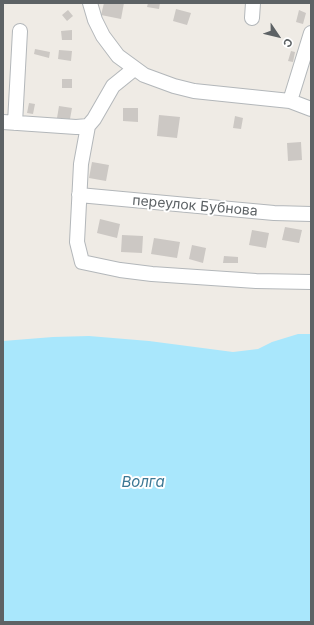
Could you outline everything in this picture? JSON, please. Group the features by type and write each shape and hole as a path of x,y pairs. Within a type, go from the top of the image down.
{"street":[{"path":"90,3 95,20 103,36 118,56 134,69 155,80 194,90 290,101 311,110"},
{"path":"252,18 253,3"},
{"path":"20,31 9,122 76,127 88,126"},
{"path":"290,101 311,33"},
{"path":"134,69 113,86 94,119 88,126 81,164 79,195 77,242 82,262 120,270 152,274 256,281 311,282"},
{"name":"переулок Бубнова","path":"79,195 274,213 311,214"}],"water":[{"name":"Волга","path":"298,334 311,334 311,622 3,622 3,341 89,336 149,341 233,352 258,349 272,342"}],"building":[{"path":"104,3 124,3 121,19 101,15"},
{"path":"148,3 160,3 159,9 147,7"},
{"path":"176,9 191,13 187,25 173,21"},
{"path":"68,10 73,16 67,21 62,15"},
{"path":"299,10 306,13 303,24 296,22"},
{"path":"72,30 72,40 62,40 61,31"},
{"path":"35,49 50,52 49,58 34,54"},
{"path":"59,50 72,51 71,61 58,59"},
{"path":"291,51 295,52 293,62 288,61"},
{"path":"62,79 72,79 72,88 62,88"},
{"path":"29,103 35,104 33,114 27,113"},
{"path":"59,106 72,108 70,119 57,118"},
{"path":"123,108 138,108 138,122 123,121"},
{"path":"159,115 180,117 177,138 157,136"},
{"path":"235,116 243,118 241,129 233,128"},
{"path":"301,142 302,160 288,161 287,143"},
{"path":"92,162 109,165 106,181 89,178"},
{"path":"100,219 120,224 117,238 97,233"},
{"path":"285,227 302,230 299,243 282,240"},
{"path":"252,230 269,233 266,248 249,245"},
{"path":"122,235 143,236 142,253 121,252"},
{"path":"154,238 180,242 177,258 151,254"},
{"path":"192,245 206,248 203,263 189,259"},
{"path":"224,256 238,257 238,263 223,263"}]}
